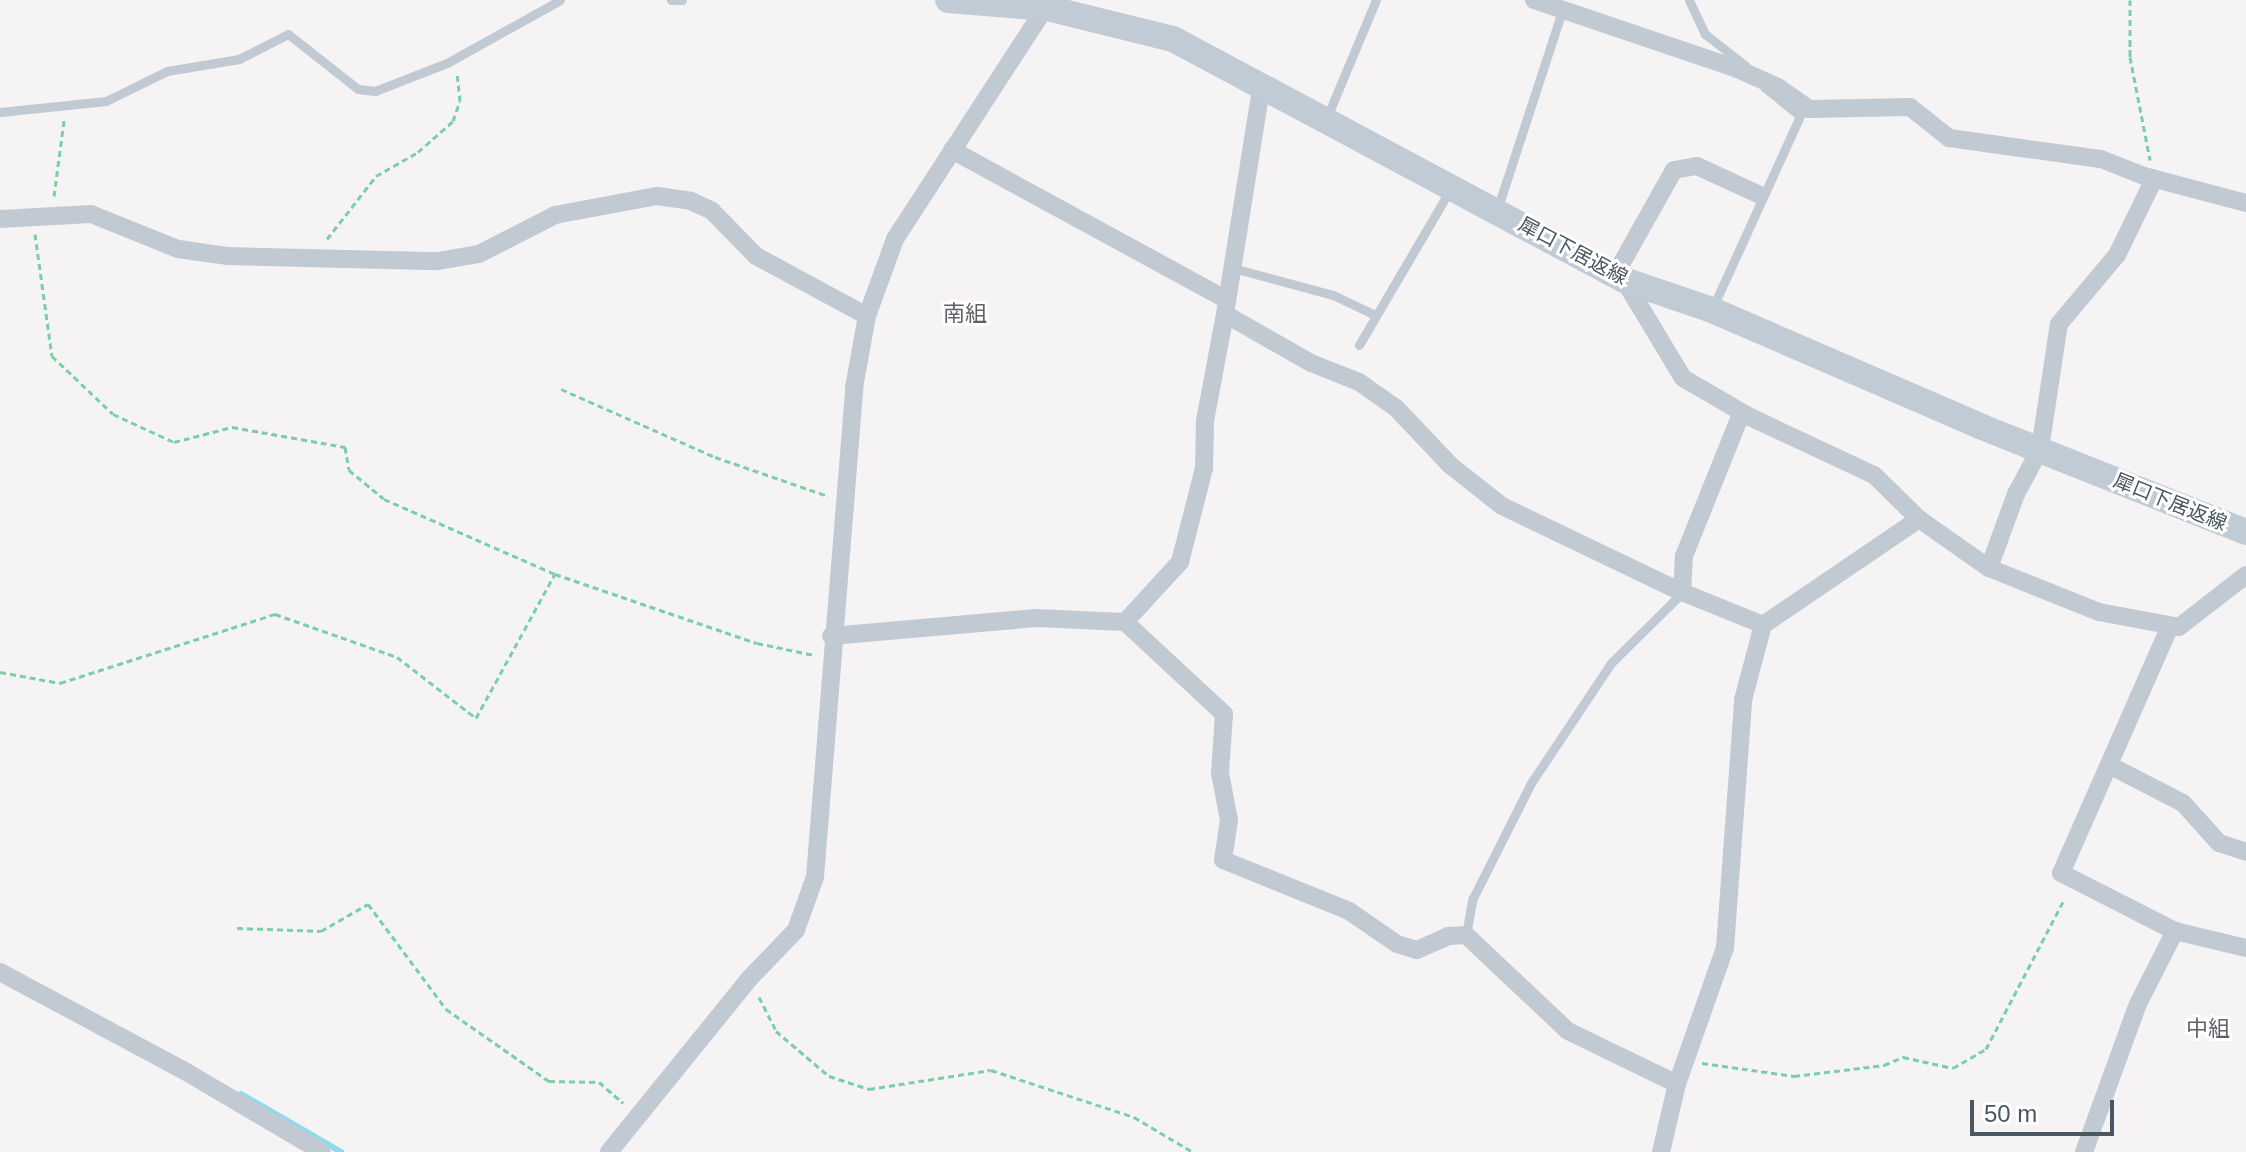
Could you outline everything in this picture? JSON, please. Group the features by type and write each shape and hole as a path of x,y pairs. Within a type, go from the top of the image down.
{"main road":[{"name":"犀口下居返線","path":"948,0 1048,4 1173,39 1327,117 1619,278 1712,310 2040,449 2246,532"}],"street":[{"path":"1534,0 1745,73 1768,83 1809,109 1910,107 1949,138 2101,159 2154,179 2246,203"},
{"path":"609,1152 749,979 796,930 815,877 843,501 854,388 867,316 895,239 1048,4"},
{"path":"1125,622 1180,562 1204,468 1205,421 1262,83"},
{"path":"952,150 1226,307 1311,363 1359,382 1396,408 1450,465 1502,506 1682,593 1763,625"},
{"path":"1760,195 1697,166 1674,170 1619,278 1683,378 1742,412 1874,475 1919,519 1989,568 2099,612 2170,626 2196,618 2246,575"},
{"path":"1989,568 2016,494 2040,449 2059,324 2117,255 2154,179"},
{"path":"0,219 91,214 190,251 227,256 319,255 438,261 479,254 555,215 657,196 691,201 712,211 756,256 867,316"},
{"path":"1682,593 1684,556 1742,412"},
{"path":"1661,1152 1677,1084 1725,948 1743,700 1763,625 1919,519"},
{"path":"831,636 1036,618 1125,622 1224,714 1220,773 1229,820 1223,860 1349,911 1397,944 1417,950 1448,936 1466,935 1568,1031 1677,1084"},
{"path":"2170,626 2061,873 2175,931 2246,948"},
{"path":"2109,765 2183,803 2219,843 2246,852"},
{"path":"2084,1152 2138,1004 2175,931"},
{"path":"0,972 183,1070 322,1152"}],"lane":[{"path":"0,112 106,101 167,71 239,59 288,34 358,89 375,91 455,58 560,0"},
{"path":"671,0 682,0"},
{"path":"1327,117 1376,0"},
{"path":"1689,0 1705,34 1768,83"},
{"path":"1497,210 1562,11"},
{"path":"1712,310 1760,195 1800,116 1745,73"},
{"path":"1359,345 1373,314 1453,185"},
{"path":"1233,268 1333,295 1373,314"},
{"path":"1466,935 1472,900 1531,783 1611,663 1682,593"}],"path":[{"path":"2130,0 2130,57 2154,179"},
{"path":"319,255 336,224 376,176 418,152 453,121 460,101 455,58"},
{"path":"66,105 59,183 40,215 52,356 113,414 174,442 232,427 345,447 349,470 384,499 555,574 757,643 829,658"},
{"path":"561,389 715,457 843,501"},
{"path":"0,672 60,683 275,614 397,657 476,718 555,574"},
{"path":"1686,1060 1794,1076 1884,1065 1903,1057 1953,1068 1986,1049 2075,880"},
{"path":"237,928 321,931 368,904 446,1009 549,1081 599,1082 639,1116"},
{"path":"749,979 776,1031 829,1076 869,1089 991,1070 1134,1117 1193,1152"}],"waterway":[{"path":"241,1094 341,1152"}],"district":[{"name":"南組","path":"965,314"},
{"name":"中組","path":"2208,1029"}]}
